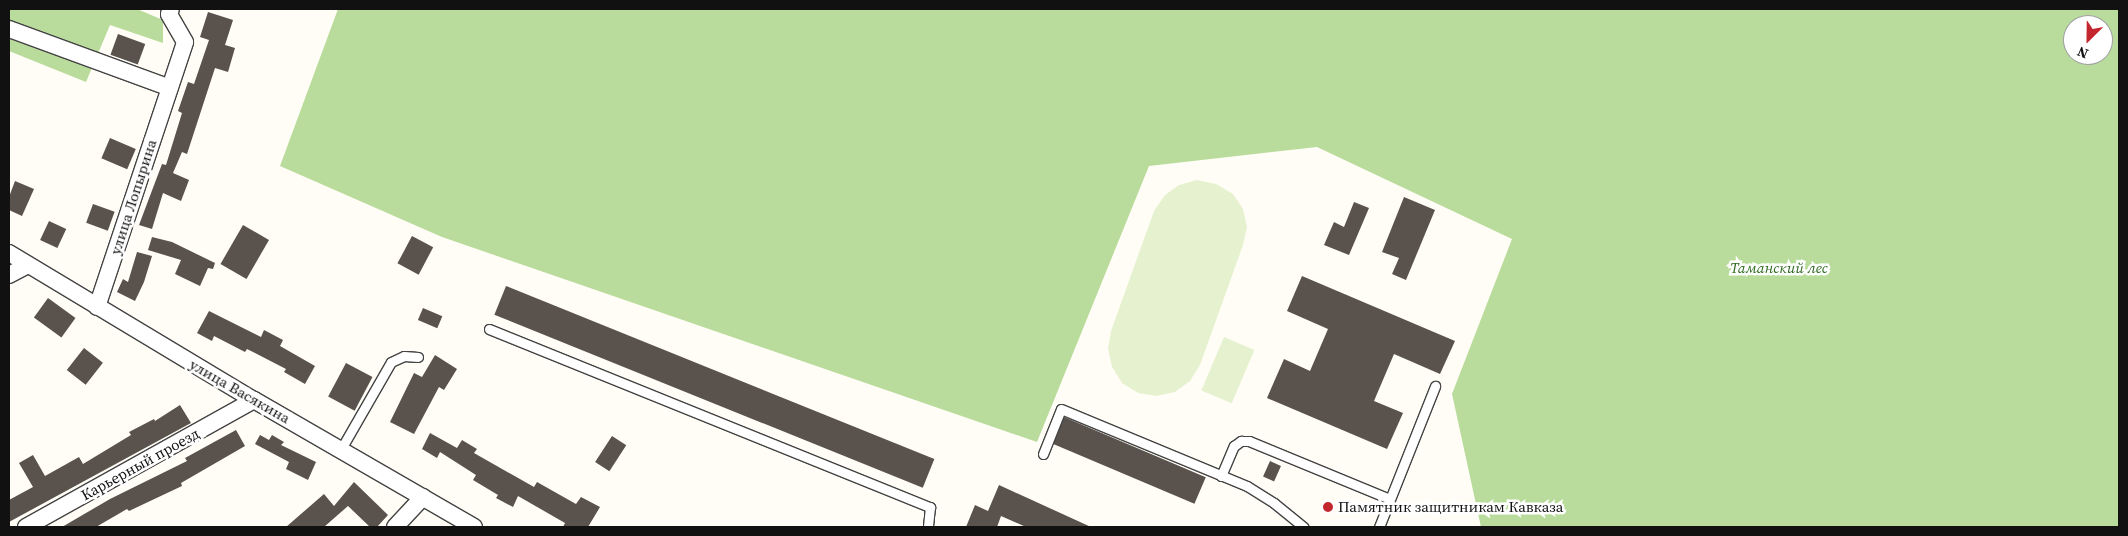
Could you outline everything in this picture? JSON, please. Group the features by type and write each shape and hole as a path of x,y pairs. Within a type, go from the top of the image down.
{"street":[{"name":"улица Лопырина","path":"97,306 185,42 167,10"},
{"path":"9,29 170,88"},
{"name":"улица Васякина","path":"9,253 254,400 474,527"},
{"path":"9,275 28,265"},
{"name":"Карьерный проезд","path":"26,527 254,400"},
{"path":"395,527 423,497"}],"lane":[{"path":"490,329 930,507 928,527"},
{"path":"341,449 391,362 404,356 418,357"},
{"path":"1379,527 1435,386"},
{"path":"1043,454 1061,409 1247,486 1274,503 1304,527"},
{"path":"1221,476 1234,446 1241,441 1249,441 1390,500"}],"green space":[{"path":"9,9 137,9 163,20 163,43 110,25 86,82 9,51"},
{"name":"Таманский лес","path":"338,9 2119,9 2119,527 1481,527 1452,394 1512,239 1317,147 1149,166 1037,442 442,237 280,166"},
{"path":"1197,180 1216,184 1233,194 1243,209 1247,227 1243,245 1200,365 1190,381 1175,392 1156,396 1138,393 1122,383 1112,367 1108,349 1111,331 1154,211 1165,195 1179,185"},
{"path":"1224,337 1254,350 1232,403 1201,390"}],"building":[{"path":"208,12 233,20 225,45 235,48 228,72 215,68 187,154 182,152 173,173 189,180 181,201 163,193 152,229 139,225 162,164 166,165 182,113 178,111 188,82 194,84 209,40 200,37"},
{"path":"118,34 145,44 138,65 110,55"},
{"path":"110,138 136,149 127,169 101,158"},
{"path":"15,181 34,189 22,216 9,210 9,197"},
{"path":"1404,197 1435,210 1406,280 1392,274 1399,258 1382,252"},
{"path":"1354,202 1369,208 1349,255 1324,245 1334,222 1344,227"},
{"path":"93,204 115,212 108,231 86,223"},
{"path":"49,221 66,229 57,248 40,240"},
{"path":"243,225 269,240 246,279 221,264"},
{"path":"412,236 433,247 419,275 397,263"},
{"path":"152,237 172,242 215,263 213,269 208,268 200,286 175,274 181,260 148,250"},
{"path":"137,252 152,256 144,282 135,301 117,292 123,279 128,282"},
{"path":"1302,276 1455,341 1440,374 1394,354 1374,401 1403,413 1387,449 1267,398 1284,359 1310,371 1328,329 1287,311"},
{"path":"506,286 934,459 923,488 494,315"},
{"path":"48,298 76,318 61,337 34,317"},
{"path":"423,308 442,316 437,328 418,320"},
{"path":"209,311 261,337 264,330 283,340 280,346 315,366 305,384 284,372 286,369 247,349 245,352 214,336 212,341 197,333"},
{"path":"84,348 103,363 86,385 67,370"},
{"path":"435,355 457,369 444,390 439,387 414,434 390,422 414,373 422,377"},
{"path":"346,363 372,377 355,411 328,397"},
{"path":"180,405 191,423 9,522 9,500 33,487 19,463 33,455 45,476 79,457 83,464 131,435 129,432 154,419 155,421"},
{"path":"1064,417 1206,477 1194,504 1053,444"},
{"path":"236,430 245,446 181,483 182,486 129,511 127,509 96,527 62,527 110,499 187,461 185,458"},
{"path":"430,433 457,448 462,440 477,449 474,453 534,487 537,482 576,504 581,497 600,507 588,527 563,527 565,523 518,496 513,507 496,498 498,495 473,480 476,475 440,452 437,458 422,449"},
{"path":"260,435 269,440 272,435 284,442 281,445 316,462 308,480 286,469 289,462 255,444"},
{"path":"612,436 626,445 609,471 595,462"},
{"path":"1270,461 1281,466 1274,481 1263,477"},
{"path":"354,482 388,515 377,527 370,527 348,506 324,527 286,527 324,494 334,506"},
{"path":"999,485 1091,527 1026,527 1001,516 997,527 966,527 975,505 988,511"}],"place":[{"name":"Памятник защитникам Кавказа","path":"1328,507"}]}
